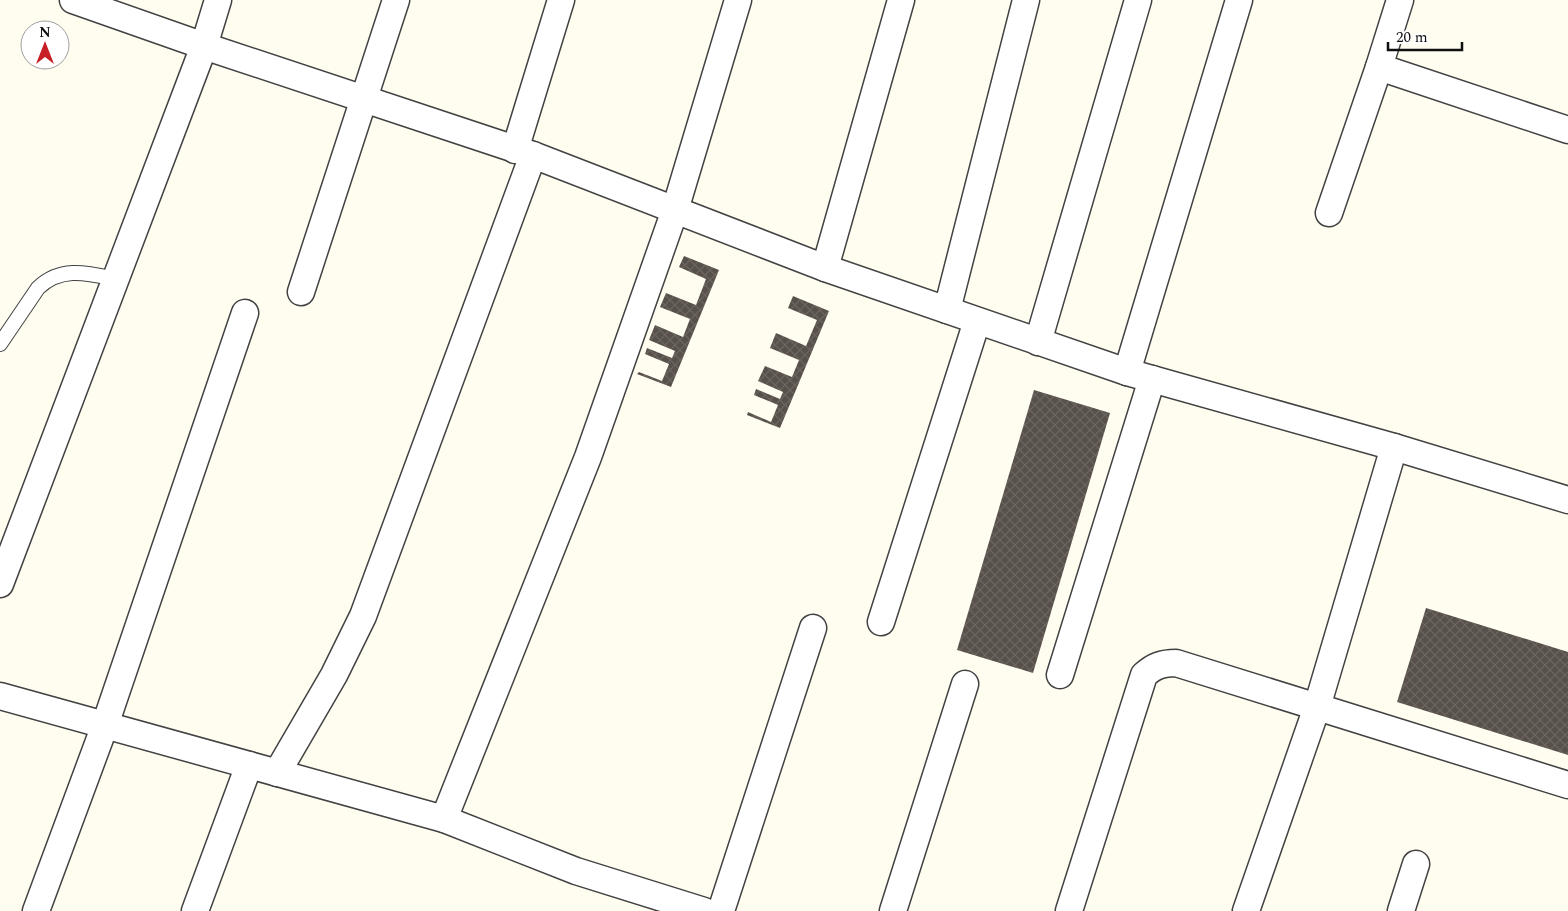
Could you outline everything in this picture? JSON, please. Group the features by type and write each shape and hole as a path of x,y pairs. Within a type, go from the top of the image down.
{"street":[{"path":"73,0 204,46 524,152 825,268 1127,372 1394,447 1568,500"},
{"path":"0,584 204,46 218,0"},
{"path":"300,292 396,0"},
{"path":"277,773 334,675 363,616 524,152 561,0"},
{"path":"444,819 588,457 675,210 738,0"},
{"path":"825,268 901,0"},
{"path":"947,310 1026,0"},
{"path":"1038,342 1138,0"},
{"path":"1127,372 1239,0"},
{"path":"1329,213 1400,0"},
{"path":"1379,67 1568,130"},
{"path":"36,911 105,725 245,313"},
{"path":"881,622 977,321"},
{"path":"1060,676 1152,379"},
{"path":"1246,911 1317,707 1394,447"},
{"path":"721,911 813,628"},
{"path":"1069,911 1144,675 1153,667 1164,663 1176,663 1568,785"},
{"path":"893,911 965,684"},
{"path":"0,696 444,819 576,871 704,911"},
{"path":"195,911 249,765"},
{"path":"1401,911 1416,864"}],"lane":[{"path":"0,344 38,288 55,275 68,273 92,274 116,279"}],"building":[{"path":"684,256 719,270 671,387 637,374 639,372 662,381 669,364 645,354 647,348 672,358 675,351 649,340 655,325 683,337 690,319 660,307 666,293 696,305 706,279 679,267"},
{"path":"793,296 829,311 780,428 747,415 748,412 771,422 778,405 754,395 756,389 780,399 783,392 758,381 765,366 792,377 799,360 770,348 776,333 806,346 817,320 788,308"},
{"path":"1034,390 1110,413 1033,673 957,650"},
{"path":"1426,608 1568,652 1568,755 1397,702"}]}
